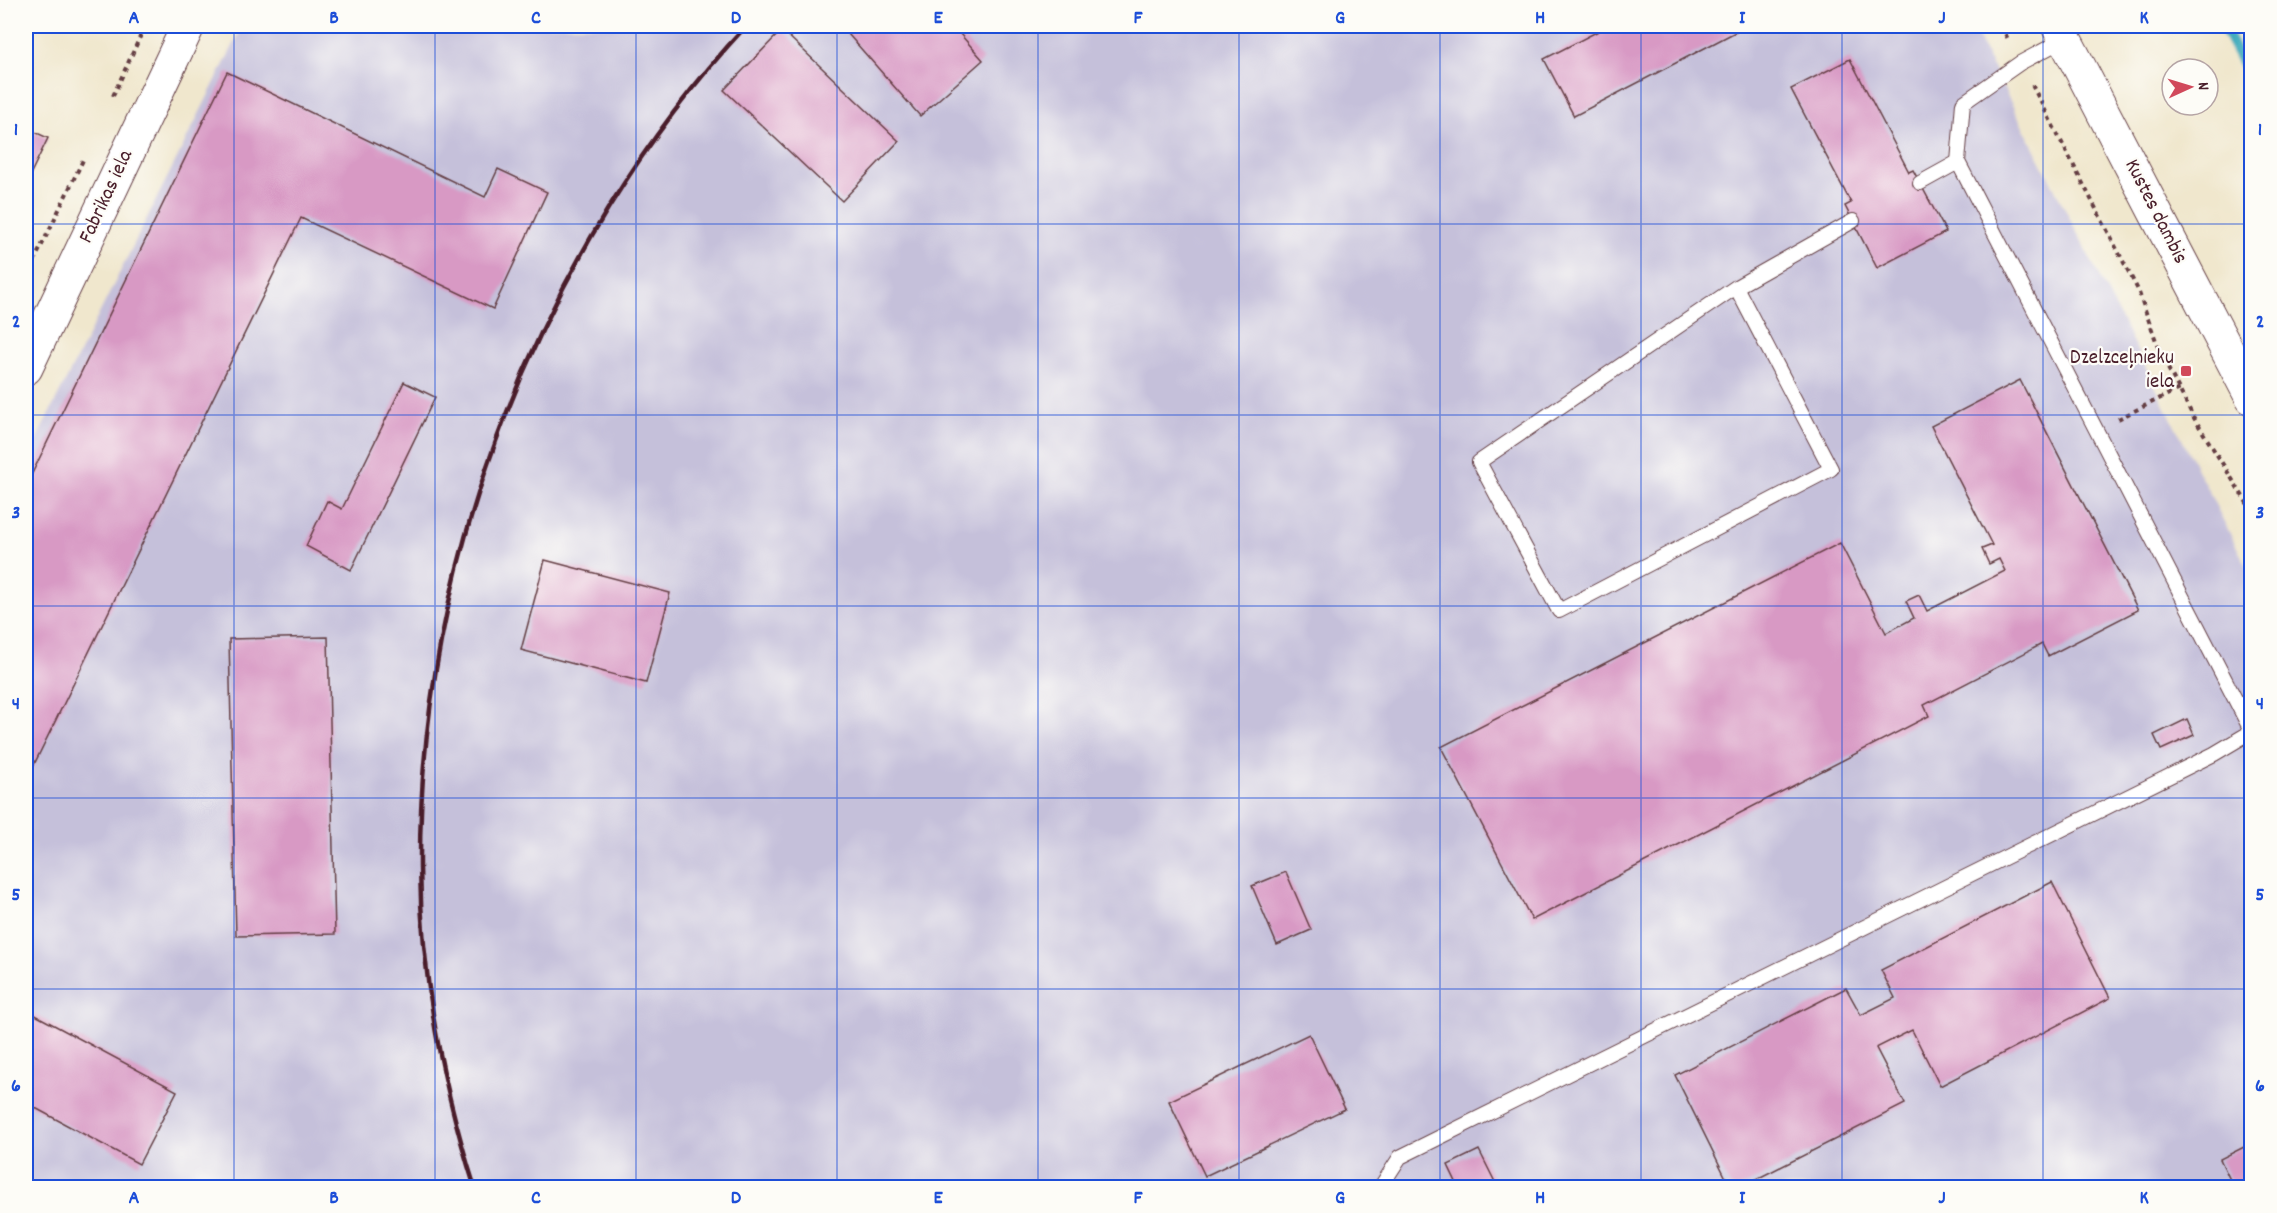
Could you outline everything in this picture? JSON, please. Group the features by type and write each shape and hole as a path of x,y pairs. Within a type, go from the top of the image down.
{"main road":[{"name":"Fabrikas iela","path":"26,368 188,26"},
{"name":"Kustes dambis","path":"2062,32 2252,398"}],"lane":[{"path":"1380,1188 1400,1157 2203,759 2251,732 1958,162 1963,103 2062,32"},
{"path":"1920,183 1958,162"},
{"path":"1736,287 1831,469 1559,611 1479,462 1736,287 1853,221"}],"path":[{"path":"109,105 145,26"},
{"path":"2001,26 2138,290 2161,355 2194,418 2252,511"},
{"path":"26,278 85,156"},
{"path":"2095,430 2179,389"}],"shaded area":[{"path":"243,26 1972,26 2251,575 2251,1187 26,1187 26,460"}],"building":[{"path":"841,26 953,26 983,60 920,116"},
{"path":"1608,26 1747,26 1574,116 1544,59"},
{"path":"782,30 899,141 842,201 724,90"},
{"path":"1850,59 1909,172 1913,170 1946,232 1877,268 1845,206 1851,203 1791,89"},
{"path":"227,72 485,197 498,169 547,192 493,309 301,218 26,781 26,486"},
{"path":"26,128 48,138 26,183"},
{"path":"2020,380 2138,610 2048,656 2042,644 1924,705 1929,716 1532,920 1441,747 1840,543 1886,633 1914,618 1906,601 1919,595 1927,611 2005,571 1999,559 1989,564 1982,549 1992,545 1931,426"},
{"path":"404,382 435,397 351,570 306,546 327,501 342,509"},
{"path":"545,560 670,593 646,683 521,650"},
{"path":"328,637 335,934 236,936 229,639"},
{"path":"2187,719 2194,735 2161,750 2154,735"},
{"path":"1286,872 1311,930 1277,945 1252,886"},
{"path":"2052,882 2110,998 1940,1086 1912,1030 1876,1048 1905,1104 1739,1188 1731,1188 1675,1075 1846,988 1861,1015 1895,998 1881,970"},
{"path":"26,1010 177,1091 139,1164 26,1103"},
{"path":"1309,1034 1345,1109 1205,1176 1169,1101"},
{"path":"2252,1143 2252,1188 2234,1188 2220,1159"},
{"path":"1479,1150 1498,1188 1459,1188 1448,1165"}],"waterway":[{"path":"2223,26 2252,81"}],"railway":[{"path":"475,1188 443,1070 429,989 421,908 420,867 425,753 441,639 468,526 505,416 552,310 608,208 673,113 746,26"}],"place":[{"name":"Dzelzceļnieku iela","path":"2186,371"}]}
